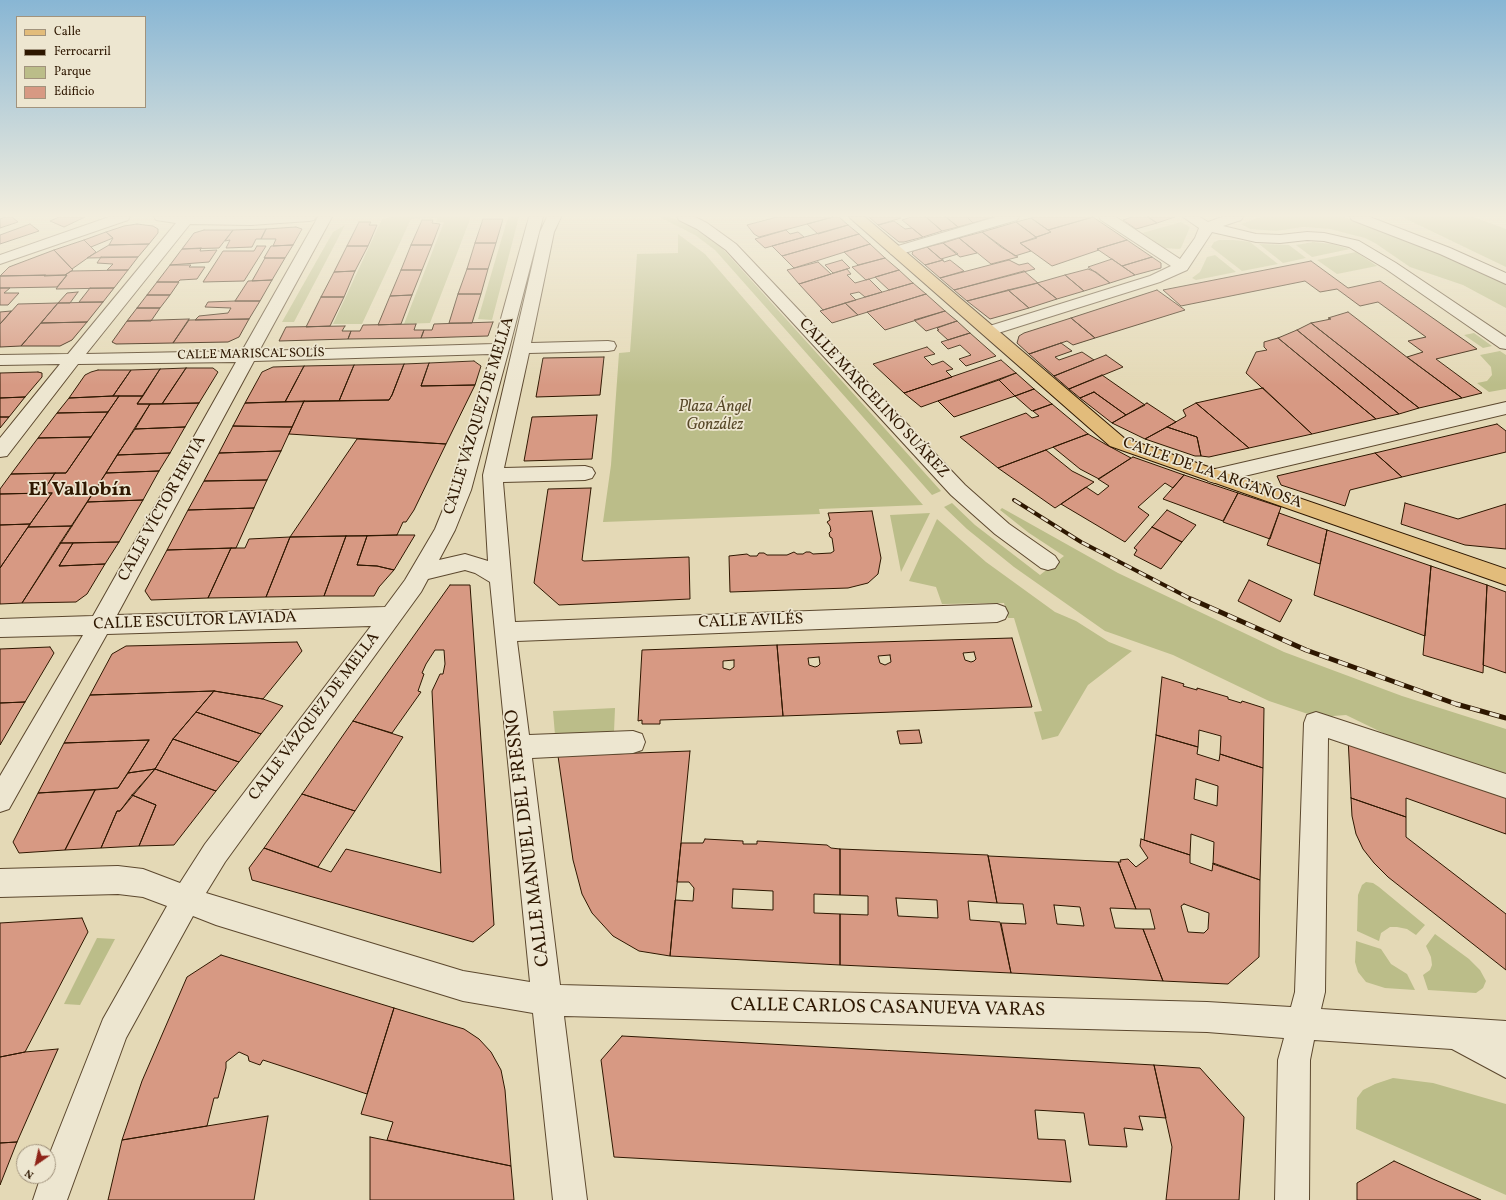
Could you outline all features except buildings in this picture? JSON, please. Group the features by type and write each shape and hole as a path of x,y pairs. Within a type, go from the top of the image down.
{"main road":[{"name":"CALLE DE LA ARGAÑOSA","path":"922,273 1111,438 1126,446 1506,577"},
{"name":"CALLE DE LA ARGAÑOSA","path":"1473,565 1506,569"}],"street":[{"path":"0,451 143,273"},
{"name":"CALLE VÍCTOR HEVIA","path":"0,800 99,625 294,273"},
{"name":"CALLE VÁZQUEZ DE MELLA","path":"50,1200 59,1171 114,1030 186,900 215,853 413,586 445,530 461,490 521,273"},
{"name":"CALLE VÁZQUEZ DE MELLA","path":"493,475 538,273"},
{"name":"CALLE MARCELINO SUÁREZ","path":"756,273 958,490 1002,529 1048,562"},
{"path":"989,331 1155,279 1168,273"},
{"path":"1401,273 1506,344"},
{"path":"1497,273 1506,278"},
{"path":"522,348 608,346"},
{"name":"CALLE MARISCAL SOLÍS","path":"0,360 248,356 501,349"},
{"path":"1215,476 1506,408"},
{"path":"493,475 585,473"},
{"name":"CALLE MANUEL DEL FRESNO","path":"493,475 505,632 570,1200"},
{"path":"422,572 465,562 482,567 500,578"},
{"name":"CALLE AVILÉS","path":"505,632 997,613"},
{"name":"CALLE ESCULTOR LAVIADA","path":"0,628 390,616"},
{"path":"1292,1200 1294,1060 1310,992 1316,723 1506,786"},
{"path":"518,747 633,742"},
{"name":"CALLE CARLOS CASANUEVA VARAS","path":"0,883 118,880 143,883 216,911 463,986 548,1000 1207,1017 1304,1022 1506,1037"},
{"path":"1454,1034 1506,1062"}],"green space":[{"path":"310,273 320,273 294,322 282,322"},
{"path":"357,273 386,273 362,324 333,324"},
{"path":"424,273 449,273 430,323 404,324"},
{"path":"492,273 504,273 492,320 478,319"},
{"name":"Plaza Ángel González","path":"636,273 722,273 923,505 819,509 820,514 603,522 611,465 619,353 630,352"},
{"path":"735,273 745,273 941,491 932,495"},
{"path":"1199,273 1231,273 1196,280 1192,278"},
{"path":"1428,273 1482,273 1506,284 1506,308 1463,285"},
{"path":"1474,333 1492,346 1483,348 1464,335"},
{"path":"1500,351 1506,355 1506,389 1489,392 1477,383 1487,381 1492,375 1491,367 1480,355"},
{"path":"952,503 975,525 1040,575 1064,556 1029,533 1000,510 1002,508 1118,573 1284,652 1402,696 1506,729 1506,779 1410,746 1346,715 1333,716 1329,721 1269,701 1173,655 1105,631 1014,567 967,529 944,507"},
{"path":"930,513 901,572 890,515"},
{"path":"937,519 986,562 1055,612 1076,621 1109,642 1132,651 1088,685 1058,736 1042,740 1034,712 1042,711 1014,618 1008,618 1004,603 942,604 936,587 909,581"},
{"path":"615,708 614,732 555,735 553,711"},
{"path":"1366,882 1373,883 1379,887 1425,925 1416,935 1407,929 1390,927 1381,933 1379,941 1357,931 1358,895 1362,885"},
{"path":"1435,934 1469,959 1480,970 1486,981 1483,988 1476,993 1428,990 1423,975 1430,970 1432,965 1431,957 1426,946"},
{"path":"97,938 115,939 80,1005 64,1004"},
{"path":"1356,941 1381,949 1391,964 1407,974 1415,990 1385,988 1366,982 1358,972 1355,962"},
{"path":"1393,1078 1433,1083 1506,1104 1506,1195 1356,1129 1357,1098 1363,1090"}],"railway":[{"path":"1014,500 1081,542 1191,599"},
{"path":"1191,599 1306,650 1456,704 1506,718"}],"district":[{"name":"El Vallobín","path":"80,491"}]}
